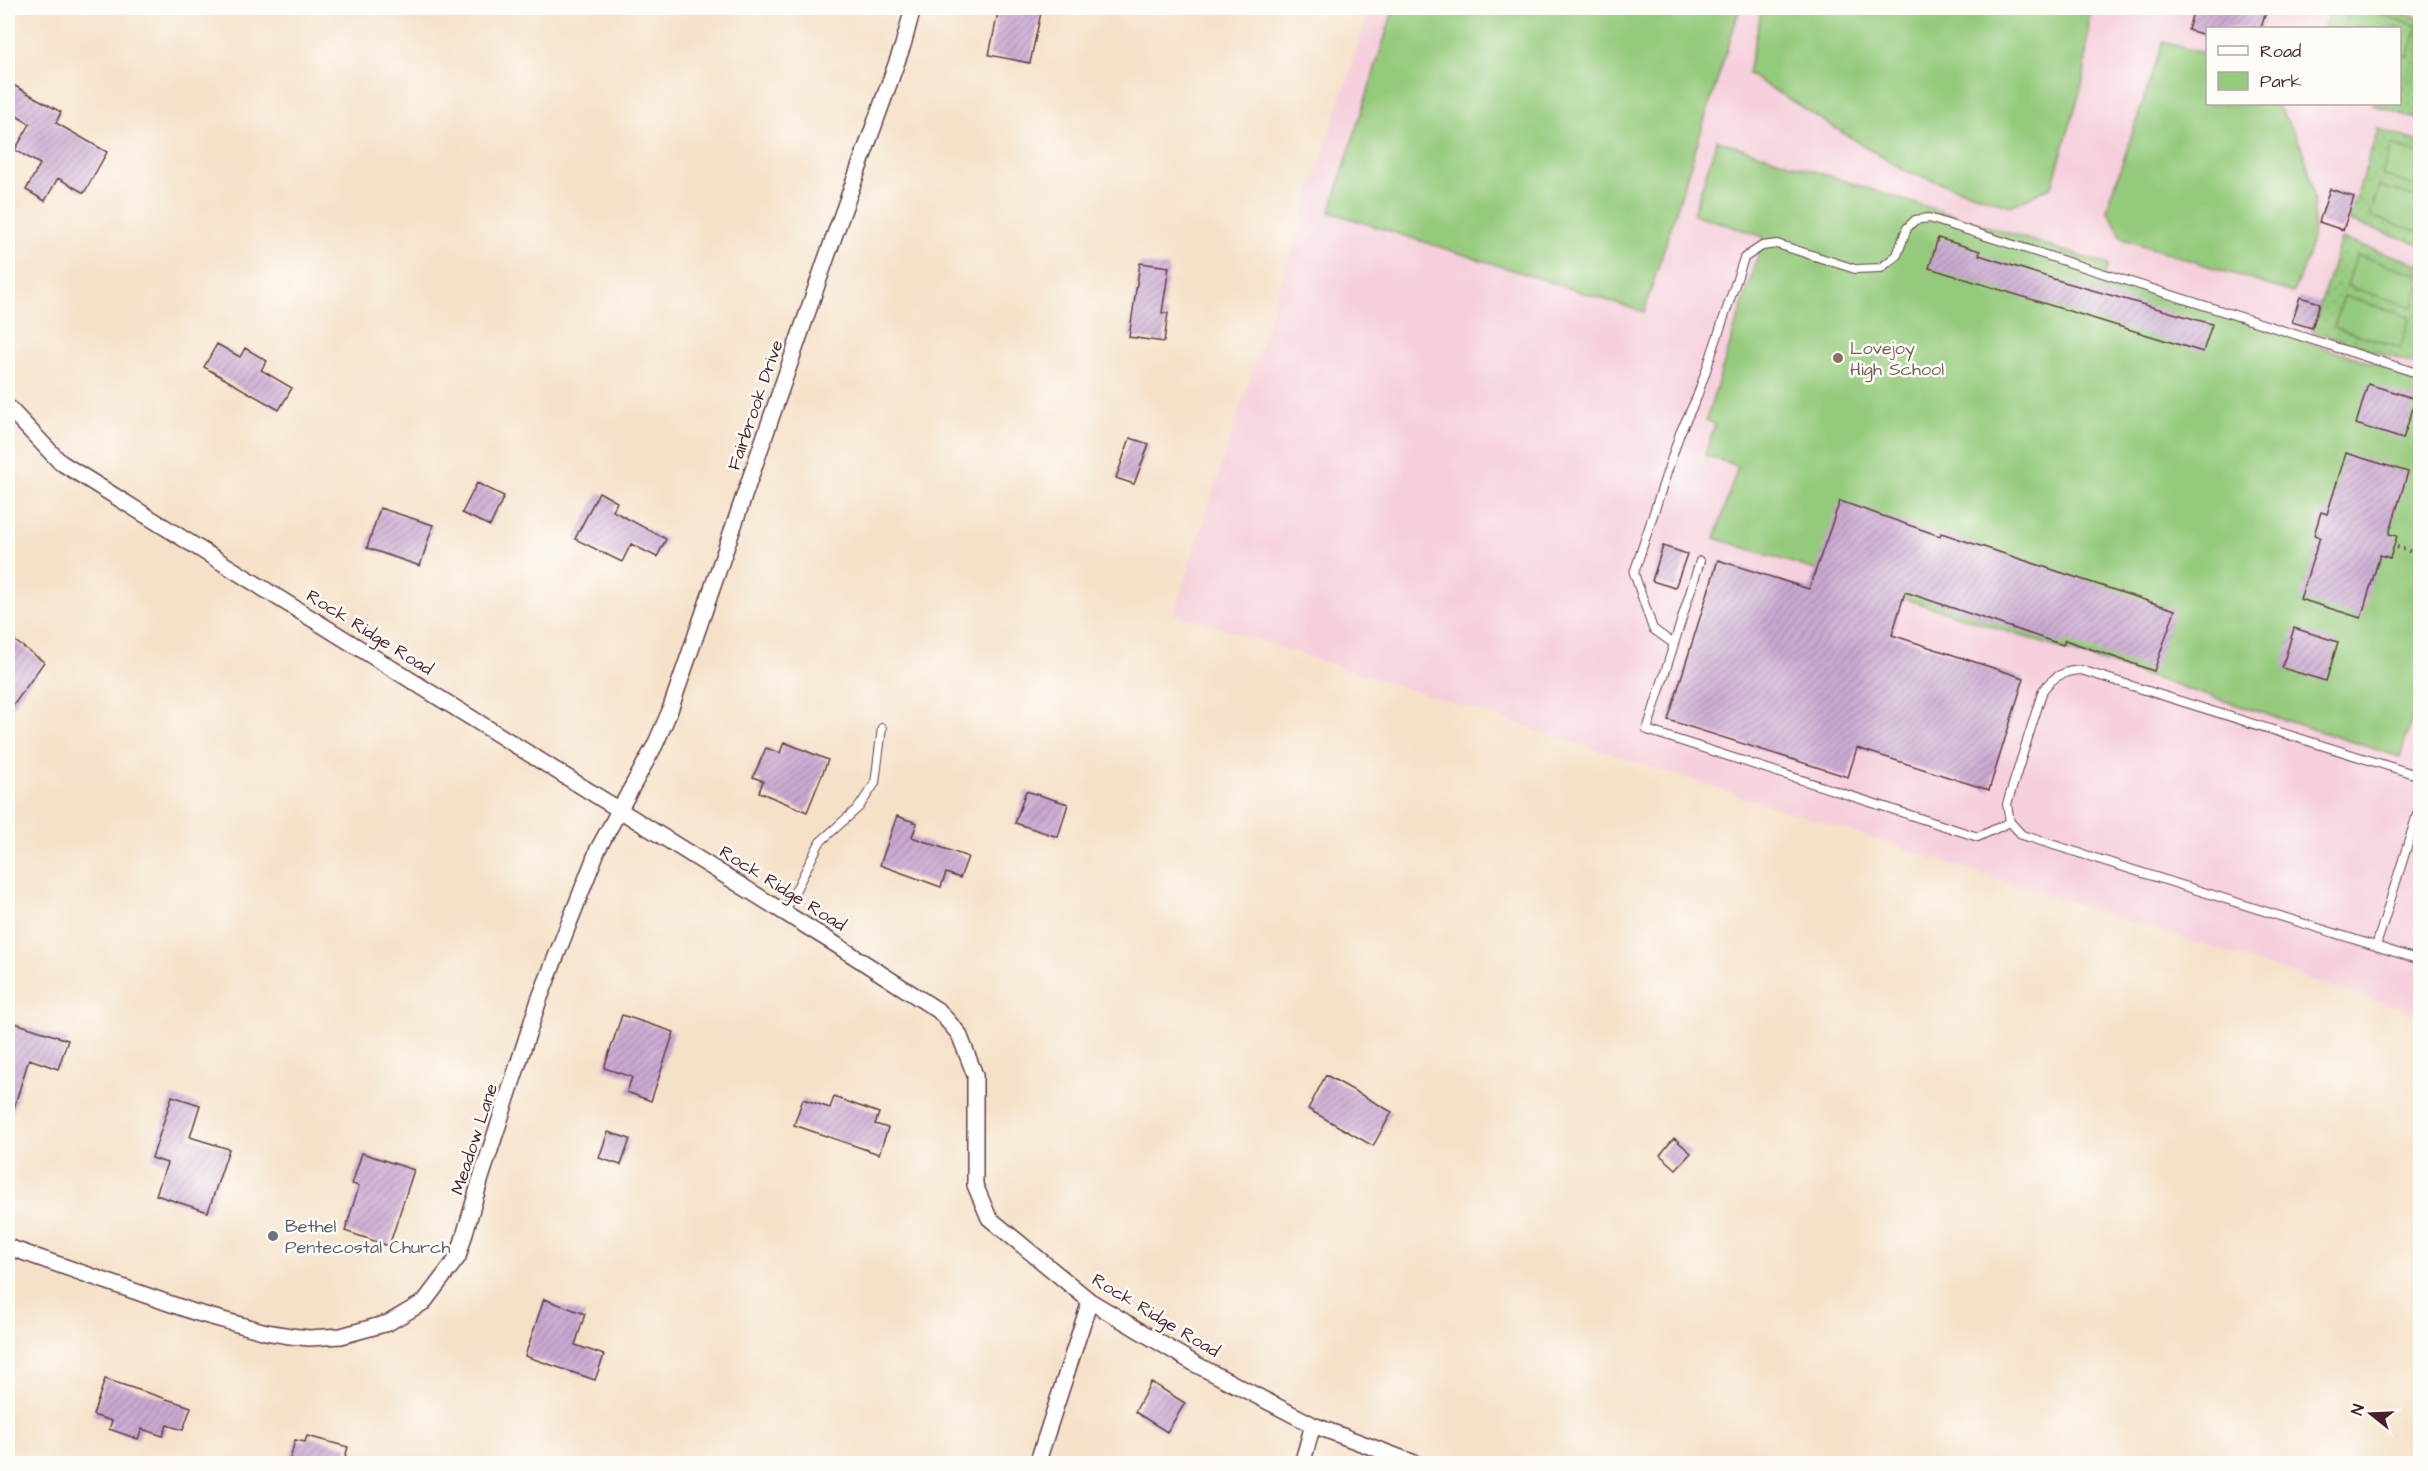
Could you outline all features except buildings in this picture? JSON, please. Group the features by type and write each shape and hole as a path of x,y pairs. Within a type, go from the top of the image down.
{"street":[{"name":"Fairbrook Drive","path":"618,809 655,745 669,713 826,259 903,45 913,8"},
{"name":"Rock Ridge Road","path":"8,407 60,462 939,1011 959,1034 975,1075 975,1185 988,1218 1090,1301 1197,1365 1313,1425 1417,1464"},
{"name":"Meadow Lane","path":"8,1246 194,1312 266,1332 290,1336 309,1338 340,1335 388,1323 424,1302 458,1257 480,1181 539,1000 598,849 618,809"},
{"path":"1037,1464 1090,1301"},
{"path":"1302,1464 1313,1425"}],"lane":[{"path":"1674,644 1653,629 1634,573 1680,433 1697,397 1744,258 1762,246 1777,244 1855,269 1881,268 1897,255 1907,228 1916,220 1929,218 2421,374"},
{"path":"1700,561 1647,730 1978,837 2010,822"},
{"path":"2421,776 2081,670 2070,670 2050,681 2043,690 2007,804 2010,822 2022,835 2421,960"},
{"path":"784,913 820,842 859,807 874,783 882,729"},
{"path":"2376,946 2421,805"}],"path":[{"path":"2397,548 2421,555"}],"shaded area":[{"name":"Lovejoy High School","path":"1370,8 2420,8 2420,1015 1174,613"}],"green space":[{"path":"1394,8 1740,8 1644,312 1330,212"},
{"path":"1762,8 2090,8 2084,78 2052,186 2011,206 1905,171 1748,74"},
{"path":"2330,8 2387,8 2420,18 2420,120 2373,105 2401,105 2401,27 2324,27"},
{"path":"2351,8 2360,8 2418,26 2408,57 2401,54 2401,27 2344,27"},
{"path":"2163,42 2206,54 2206,105 2276,105 2287,120 2305,157 2313,197 2314,218 2307,259 2293,293 2123,239 2107,209"},
{"path":"2378,129 2420,142 2420,244 2349,221"},
{"path":"1717,140 2108,265 2104,277 2420,378 2420,694 2400,757 1715,538 1738,466 1705,455 1715,424 1706,420 1764,237 1693,214"},
{"path":"2392,145 2420,154 2420,188 2382,175"},
{"path":"2379,186 2420,199 2420,232 2370,216"},
{"path":"2341,239 2420,264 2420,366 2312,331"},
{"path":"2357,255 2420,275 2413,307 2347,286"},
{"path":"2344,296 2410,317 2400,348 2334,327"}],"place":[{"name":"Lovejoy High School","path":"1838,358"},
{"name":"Bethel Pentecostal Church","path":"273,1236"}]}
